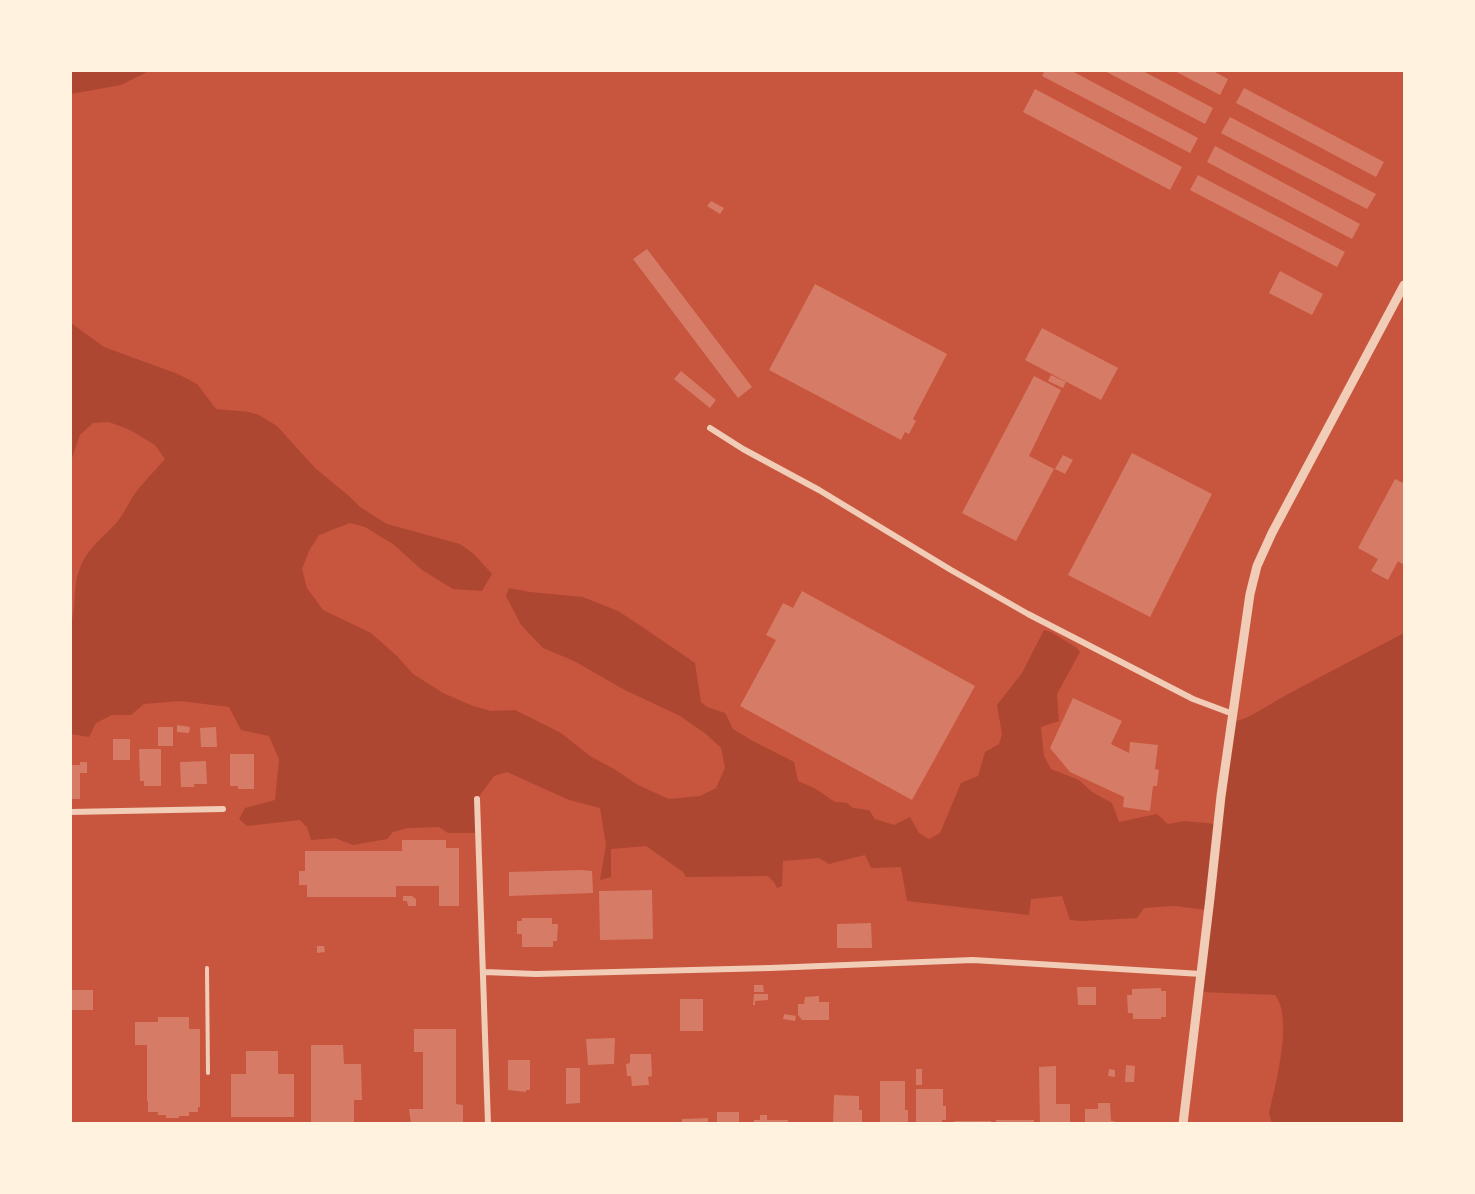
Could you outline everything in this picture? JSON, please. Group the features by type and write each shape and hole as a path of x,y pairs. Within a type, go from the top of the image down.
{"street":[{"path":"1183,1124 1221,796 1250,594 1257,566 1272,533 1404,285"},
{"path":"710,429 819,490 1028,614 1193,699 1233,714"},
{"path":"477,799 488,1124"},
{"path":"70,812 223,809"},
{"path":"484,972 536,974 973,960 1201,974"}],"lane":[{"path":"207,968 208,1073"}],"shaded area":[{"path":"71,70 149,71 121,85 71,94"},
{"path":"71,323 104,347 178,374 197,384 216,409 249,412 277,426 315,468 360,507 387,524 460,544 474,554 492,574 482,591 453,589 422,570 393,544 365,527 350,523 319,535 302,569 307,588 323,610 371,633 413,674 443,693 491,711 515,710 561,733 590,756 638,785 669,799 700,796 716,788 725,768 721,748 706,734 680,716 623,689 574,661 543,648 521,625 506,596 509,588 583,597 618,611 695,663 701,702 707,707 725,713 733,729 794,762 798,781 816,789 835,802 869,810 875,819 894,825 910,817 919,833 929,839 940,833 961,783 978,776 985,752 999,744 1002,734 997,705 1022,673 1044,630 1051,632 1080,652 1057,694 1059,721 1041,727 1044,756 1051,769 1079,780 1092,792 1112,803 1119,822 1157,814 1168,824 1185,821 1216,824 1235,721 1253,714 1404,633 1404,1123 1272,1123 1269,1114 1279,1070 1283,1036 1280,1006 1275,995 1201,992 1207,910 1174,906 1144,908 1137,918 1082,921 1070,920 1062,896 1031,899 1029,915 907,901 901,867 871,868 865,855 829,864 819,858 783,861 782,886 777,888 768,876 686,877 683,872 646,846 611,849 611,877 600,880 606,845 600,808 569,800 507,772 494,776 477,799 478,833 448,833 439,827 408,828 393,832 387,839 353,845 335,838 311,840 307,827 300,820 247,826 239,819 245,808 275,800 279,759 269,736 241,730 229,707 180,701 144,704 131,715 112,715 96,723 89,737 71,734 70,627 80,568 91,549 117,522 143,483 165,459 155,445 130,430 109,422 93,423 80,435 71,461"}],"building":[{"path":"1045,70 1070,70 1198,138 1190,153 1042,76"},
{"path":"1103,70 1141,70 1213,108 1205,124"},
{"path":"1173,70 1211,70 1228,79 1220,95"},
{"path":"1244,88 1384,162 1376,177 1236,103"},
{"path":"1035,89 1182,167 1170,190 1023,112"},
{"path":"1230,117 1376,194 1367,209 1221,133"},
{"path":"1215,146 1360,224 1352,239 1207,162"},
{"path":"1198,175 1345,252 1337,267 1190,190"},
{"path":"711,201 724,208 720,214 707,206"},
{"path":"647,249 752,387 738,398 633,259"},
{"path":"1280,271 1323,294 1312,315 1269,293"},
{"path":"815,284 947,354 913,419 916,421 909,434 905,432 901,440 769,370"},
{"path":"1042,328 1118,368 1101,400 1025,360"},
{"path":"681,371 716,400 710,408 674,379"},
{"path":"1051,375 1066,382 1063,388 1048,381"},
{"path":"1034,376 1061,390 1029,456 1054,469 1016,541 962,513"},
{"path":"1132,453 1212,494 1150,617 1068,575"},
{"path":"1063,455 1073,460 1065,474 1055,469"},
{"path":"1395,479 1403,483 1404,480 1404,565 1398,561 1388,580 1371,571 1378,559 1358,548"},
{"path":"802,591 975,686 912,800 740,706 776,640 766,635 783,603 793,608"},
{"path":"1073,698 1122,721 1111,744 1129,753 1130,742 1158,745 1155,769 1159,770 1157,786 1153,786 1150,811 1123,807 1124,797 1070,772 1050,748"},
{"path":"177,725 190,727 189,733 177,732"},
{"path":"158,727 173,727 173,746 158,746"},
{"path":"216,727 217,747 201,747 200,728"},
{"path":"113,739 130,739 130,760 113,760"},
{"path":"139,749 161,749 161,786 144,786 144,781 140,781"},
{"path":"230,754 254,754 254,789 238,789 238,786 230,786"},
{"path":"206,761 207,784 181,787 180,762"},
{"path":"80,762 87,762 87,773 80,773 80,799 70,799 70,765 80,765"},
{"path":"402,840 446,840 446,848 459,848 459,906 439,906 439,886 396,886 396,897 307,897 307,885 299,885 299,871 305,871 305,851 402,851"},
{"path":"592,871 593,893 509,896 509,872"},
{"path":"652,890 653,939 600,940 599,891"},
{"path":"403,896 412,896 416,899 416,906 408,906 407,901 403,901"},
{"path":"522,918 552,918 552,924 558,924 557,941 553,941 553,947 522,947 522,934 517,934 517,921 522,921"},
{"path":"871,923 872,948 837,948 837,924"},
{"path":"317,946 324,946 325,952 317,953"},
{"path":"754,985 763,985 764,992 754,992"},
{"path":"1077,987 1096,987 1096,1005 1078,1005"},
{"path":"1161,988 1161,991 1166,991 1166,1017 1133,1019 1133,1013 1128,1013 1127,995 1132,995 1132,989"},
{"path":"70,990 93,990 93,1010 70,1010"},
{"path":"754,994 768,994 768,1000 755,1001 753,1005"},
{"path":"819,996 819,1002 829,1002 829,1020 802,1020 798,1015 798,1004 804,1004 805,997"},
{"path":"680,999 703,999 703,1031 680,1031"},
{"path":"784,1014 796,1016 795,1021 783,1019"},
{"path":"158,1017 189,1017 189,1029 200,1029 200,1107 198,1107 198,1112 189,1112 189,1116 166,1118 166,1115 158,1115 158,1112 148,1112 147,1045 135,1045 135,1022 158,1022"},
{"path":"414,1029 456,1029 456,1104 463,1105 463,1124 411,1124 409,1109 423,1109 423,1052 414,1052"},
{"path":"615,1038 614,1064 588,1065 586,1039"},
{"path":"311,1045 343,1045 344,1064 361,1064 362,1100 354,1100 354,1124 311,1124"},
{"path":"246,1051 278,1051 278,1074 294,1074 294,1117 231,1117 231,1074 246,1074"},
{"path":"630,1054 651,1054 652,1076 648,1077 649,1085 632,1086 631,1076 627,1076 626,1064 630,1063"},
{"path":"508,1060 530,1060 530,1090 526,1092 508,1090"},
{"path":"1126,1065 1135,1066 1134,1082 1125,1082"},
{"path":"1056,1066 1056,1104 1070,1104 1070,1124 1040,1124 1039,1067"},
{"path":"566,1068 580,1068 580,1103 566,1104"},
{"path":"916,1069 922,1069 922,1085 916,1085"},
{"path":"1109,1069 1115,1070 1115,1077 1108,1076"},
{"path":"880,1081 905,1081 905,1110 908,1110 908,1123 880,1124"},
{"path":"916,1089 943,1089 946,1120 942,1120 942,1124 916,1124"},
{"path":"834,1095 859,1096 862,1123 833,1124"},
{"path":"1098,1103 1110,1103 1111,1121 1114,1121 1114,1124 1085,1124 1085,1109 1098,1109"},
{"path":"717,1112 739,1112 739,1124 717,1124"},
{"path":"760,1115 767,1115 767,1120 788,1120 788,1124 754,1124 754,1120 760,1120"},
{"path":"708,1118 708,1124 682,1124 682,1119"},
{"path":"996,1120 1034,1120 1034,1124 996,1124"},
{"path":"954,1121 991,1121 991,1124 954,1124"}]}
